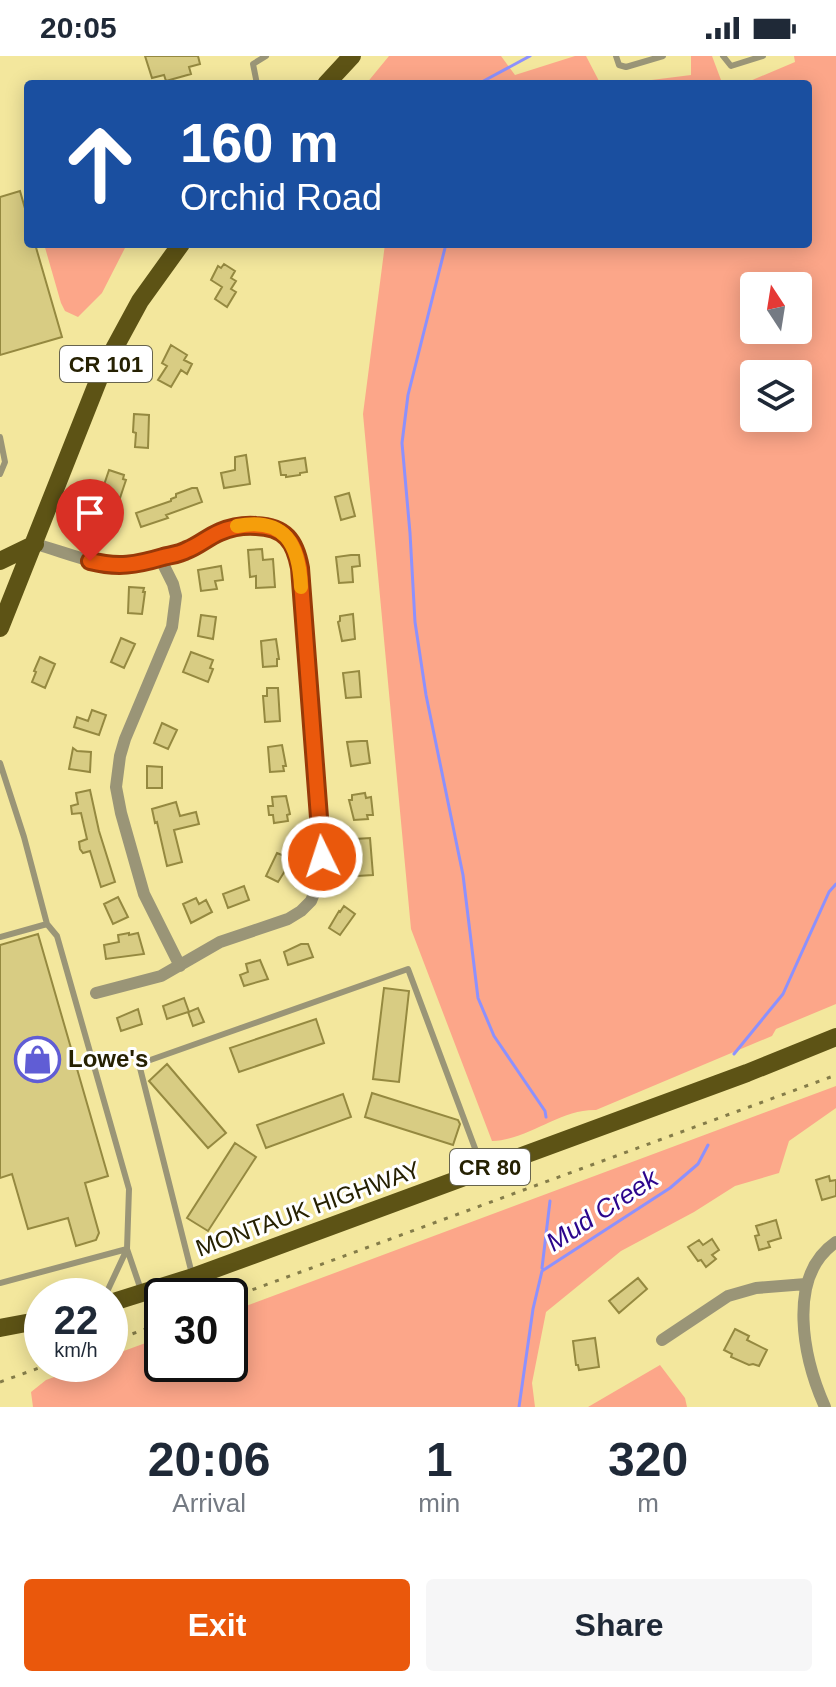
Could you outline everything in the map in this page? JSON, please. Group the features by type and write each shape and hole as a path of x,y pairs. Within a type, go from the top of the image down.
{"main road":[{"path":"330,80 352,56"},
{"name":"CR 101","path":"2,618 35,544 108,359 140,301 178,248"},
{"path":"0,561 35,544"},
{"name":"MONTAUK HIGHWAY","path":"128,1298 193,1277 484,1170 836,1037"},
{"path":"0,1328 24,1323"}],"street":[{"path":"35,544 105,565 131,565 187,551 241,525 265,526 281,531 291,542 300,568 322,857 311,901 288,919 220,942 161,976 96,993"},
{"path":"160,558 176,596 172,627 125,739 116,787 144,894 180,966"},
{"path":"825,1407 811,1369 803,1318 806,1284 821,1254 836,1242"},
{"path":"662,1340 728,1296 756,1288 806,1284"}],"lane":[{"path":"256,80 253,64 266,56"},
{"path":"616,56 619,65 626,67 663,56"},
{"path":"723,56 731,66 763,56"},
{"path":"0,437 5,462 0,474"},
{"path":"0,767 24,837 47,924 57,936 129,1189 127,1249 143,1293"},
{"path":"0,937 47,924"},
{"path":"193,1277 139,1064 408,969 484,1170"},
{"path":"0,1283 127,1249"},
{"path":"113,1278 127,1249"}],"shaded area":[{"path":"389,56 501,56 515,75 575,56 586,56 598,80 369,80"},
{"path":"691,56 712,56 721,80 652,80 691,75"},
{"path":"794,56 836,56 836,1004 776,1029 772,1036 596,1110 569,1114 519,1136 492,1141 411,929 363,414 384,248 812,248 812,80 752,80 795,62"},
{"path":"45,248 125,248 102,293 78,317 65,311"},
{"path":"836,1086 836,1108 789,1141 779,1173 735,1186 621,1251 546,1312 532,1383 535,1407 33,1407 31,1392 44,1382 128,1382 128,1349 144,1344 144,1382 248,1382 248,1305"},
{"path":"660,1365 685,1398 687,1407 588,1407"}],"building":[{"path":"145,56 198,56 200,64 189,67 191,74 170,80 166,80 164,75 152,78"},
{"path":"20,191 24,205 24,248 36,248 62,337 0,355 0,197"},
{"path":"224,264 235,271 231,278 236,281 231,289 236,292 227,307 215,299 222,287 211,280 218,266 221,268"},
{"path":"171,345 187,355 184,360 192,364 187,374 181,370 171,387 158,380 167,366 162,363"},
{"path":"134,414 149,415 148,448 135,447"},
{"path":"246,455 250,484 224,488 221,473 235,470 235,457"},
{"path":"305,458 307,472 286,477 281,475 279,462"},
{"path":"109,470 124,475 123,479 126,480 120,498 102,491"},
{"path":"197,488 202,502 141,527 136,513 171,501 176,494"},
{"path":"349,493 355,516 341,520 335,497"},
{"path":"262,549 263,560 273,559 275,587 256,588 256,576 250,577 248,550"},
{"path":"359,555 360,566 352,567 353,582 339,583 336,557"},
{"path":"221,566 223,580 215,581 217,589 201,591 198,570"},
{"path":"129,587 144,588 142,614 128,613"},
{"path":"353,614 355,639 342,641 338,622 340,616"},
{"path":"201,615 216,617 213,639 198,636"},
{"path":"121,638 135,644 124,668 111,662"},
{"path":"276,639 277,666 263,667 261,641"},
{"path":"191,652 213,660 208,682 183,672"},
{"path":"40,657 55,664 45,688 32,682"},
{"path":"359,671 361,697 346,698 343,673"},
{"path":"267,688 278,688 280,721 265,722 263,696 267,696"},
{"path":"92,710 106,715 99,735 74,727 77,717 88,721"},
{"path":"162,723 177,730 168,749 154,743"},
{"path":"367,741 370,763 351,766 347,742"},
{"path":"282,745 284,771 270,772 268,747"},
{"path":"73,748 91,752 90,772 69,769"},
{"path":"147,766 162,767 162,788 147,788"},
{"path":"90,790 115,882 101,887 90,851 83,853 80,849 79,842 87,839 81,813 72,814 71,806 78,804 76,793"},
{"path":"365,793 366,798 371,797 373,815 367,815 368,819 354,820 349,800 352,800 352,795"},
{"path":"286,796 290,814 287,815 288,821 274,823 268,806 273,806 272,797"},
{"path":"176,802 180,816 196,812 199,824 174,830 182,862 167,866 152,809"},
{"path":"370,838 373,875 357,876 353,855 356,854 355,839"},
{"path":"277,853 289,858 288,866 278,882 266,876"},
{"path":"244,886 249,900 228,908 223,894"},
{"path":"118,897 128,917 113,924 104,904"},
{"path":"196,898 199,904 206,900 212,912 191,923 183,904"},
{"path":"344,906 355,914 340,935 329,928"},
{"path":"138,933 144,954 106,959 104,945 119,942 118,935"},
{"name":"Lowe's","path":"38,934 108,1176 85,1183 99,1233 96,1240 76,1246 68,1218 28,1229 12,1174 0,1178 0,945"},
{"path":"308,944 313,957 288,965 284,952"},
{"path":"260,960 268,979 244,986 240,975 248,972 246,964"},
{"path":"384,988 409,991 399,1082 373,1079"},
{"path":"184,998 189,1012 198,1008 204,1022 193,1026 188,1012 167,1019 163,1006"},
{"path":"138,1009 142,1024 121,1031 117,1018"},
{"path":"316,1019 324,1043 239,1072 230,1048"},
{"path":"167,1064 226,1133 208,1148 149,1081"},
{"path":"372,1093 458,1120 460,1124 453,1145 365,1117"},
{"path":"343,1094 351,1117 266,1148 257,1125"},
{"path":"235,1143 256,1157 208,1231 187,1218"},
{"path":"829,1176 830,1181 836,1180 836,1196 822,1200 816,1180"},
{"path":"776,1220 781,1238 768,1242 770,1247 759,1250 756,1226"},
{"path":"712,1239 719,1250 712,1255 716,1259 706,1267 688,1247 699,1240 703,1245"},
{"path":"638,1278 647,1289 619,1313 609,1301"},
{"path":"735,1329 749,1336 747,1340 767,1350 759,1366 731,1357 732,1354 724,1350"},
{"path":"595,1338 599,1367 579,1370 573,1341"}],"waterway":[{"path":"485,80 530,56"},
{"path":"445,248 408,395 402,443 415,622 426,695 463,875 478,998 494,1036 546,1117"},
{"name":"Mud Creek","path":"734,1054 783,994 829,892 836,884"},
{"name":"Mud Creek","path":"519,1407 533,1309 542,1271 670,1188 698,1164 708,1145"},
{"path":"542,1268 550,1201"}],"railway":[{"path":"248,1291 836,1075"},
{"path":"128,1335 144,1330"},
{"path":"0,1382 24,1373"}],"slow traffic":[{"path":"237,526 265,526 281,531 297,554 301,587"}],"place":[{"name":"Lowe's","path":"37,1059"}],"route":[{"path":"90,561 105,565 144,563 187,551 241,525 265,526 281,531 291,542 300,568 322,857"}]}
